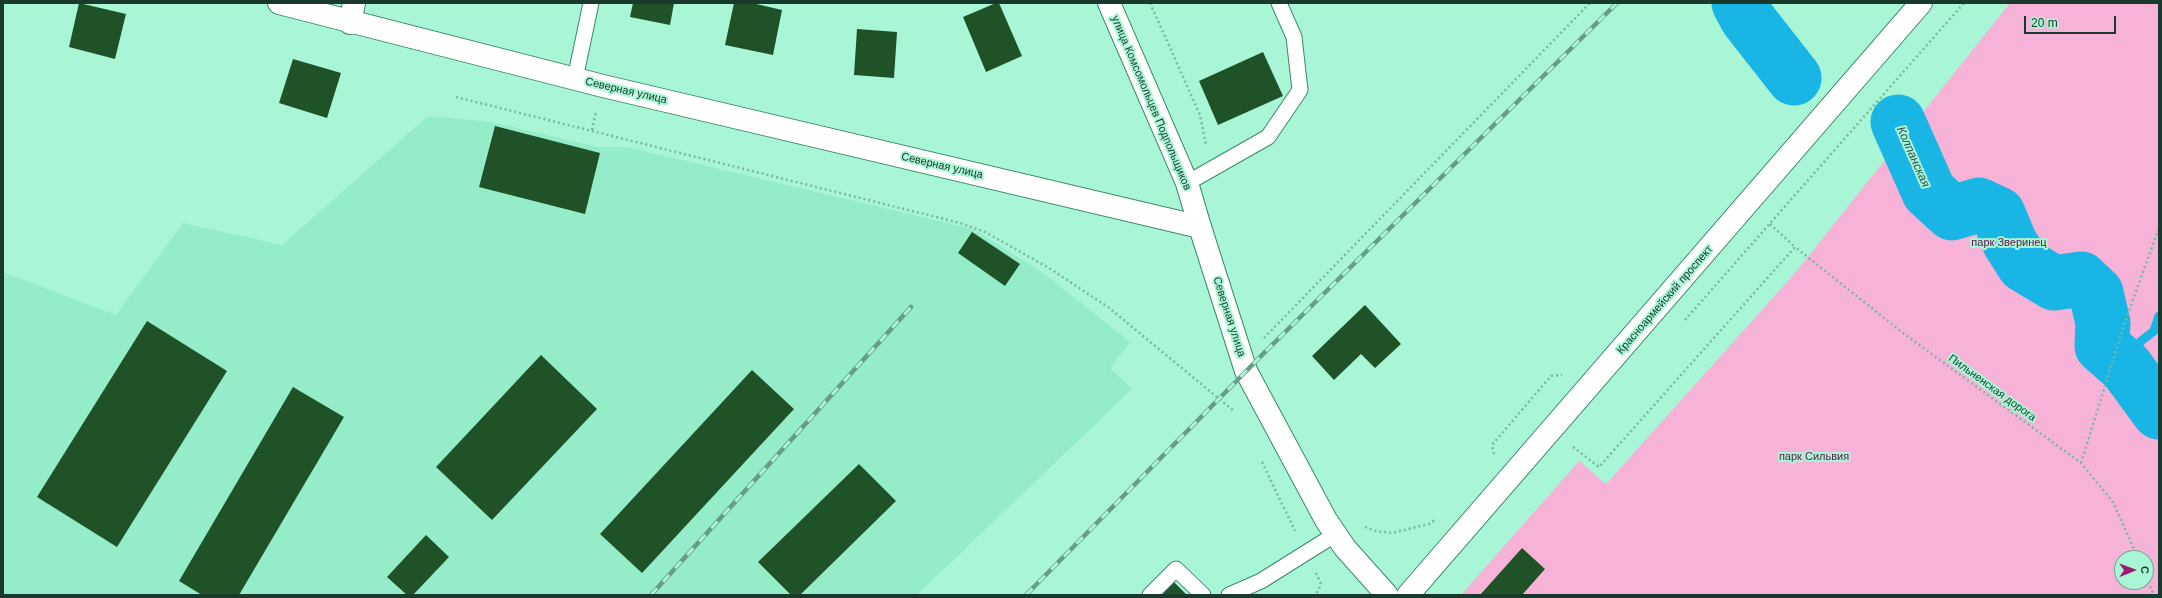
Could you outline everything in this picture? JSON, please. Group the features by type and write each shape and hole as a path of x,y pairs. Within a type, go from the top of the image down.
{"street":[{"name":"Северная улица","path":"279,3 352,13 575,79 1200,227 1246,371 1336,534 1345,548 1387,595"},
{"name":"улица Комсомольцев Подпольщиков","path":"1109,3 1187,183 1200,227"},
{"name":"Красноармейский проспект","path":"1408,595 1921,3"}],"lane":[{"path":"575,79 591,3"},
{"path":"1187,183 1268,137 1300,90 1294,37 1279,3"},
{"path":"1228,595 1262,581 1336,534"},
{"path":"1150,595 1176,569 1203,595"}],"path":[{"path":"1260,342 1590,3"},
{"path":"1682,323 1964,3"},
{"path":"456,97 960,223 985,232 1049,268 1108,306 1182,370 1220,397 1234,409 1237,416"},
{"name":"Пильненская дорога","path":"1770,224 1806,258 1903,333 2081,463 2113,502 2134,550"},
{"path":"2081,463 2125,322 2159,228"},
{"path":"1568,452 1573,446 1599,467 1795,247"},
{"path":"1260,458 1321,584 1316,595"},
{"path":"1361,525 1376,531 1392,533 1429,524 1440,517"}],"shaded area":[{"path":"428,116 491,122 598,147 627,147 973,229 1046,275 1130,342 1110,368 1132,389 917,595 3,595 3,272 116,315 183,223 282,245"}],"green space":[{"path":"2010,3 2159,3 2159,595 1461,595 1579,461 1606,484 1795,273"}],"building":[{"path":"79,3 126,14 115,59 69,47"},
{"path":"633,3 674,3 670,25 630,17"},
{"path":"734,3 752,3 782,10 773,55 725,45"},
{"path":"999,3 1022,56 986,72 963,17"},
{"path":"857,29 897,32 894,78 854,75"},
{"path":"1263,52 1283,96 1218,125 1199,81"},
{"path":"293,59 341,73 327,118 279,103"},
{"path":"495,126 600,153 585,214 479,187"},
{"path":"972,232 1020,264 1005,286 958,253"},
{"path":"1365,305 1401,344 1375,368 1361,354 1334,380 1312,356"},
{"path":"147,321 227,371 117,547 37,497"},
{"path":"541,355 597,409 492,520 436,467"},
{"path":"752,370 794,409 642,573 600,534"},
{"path":"293,387 344,417 239,595 202,595 179,581"},
{"path":"859,464 896,501 800,595 791,595 758,562"},
{"path":"426,535 449,557 413,595 407,595 387,577"},
{"path":"1522,548 1545,569 1522,595 1480,595"},
{"path":"1174,582 1187,595 1161,595"}],"waterway":[{"name":"Колпанская","path":"1739,3 1747,18 1794,78"},
{"name":"Колпанская","path":"1898,122 1929,192 1952,213 1979,205 1998,214 2010,243 2024,265 2054,283 2081,279 2096,293 2103,323 2102,346 2126,367 2159,412"},
{"path":"1917,167 1914,191 1920,215 1935,221 1952,213"},
{"path":"2126,367 2141,341 2154,331 2159,316"}],"railway":[{"path":"1026,595 1264,353 1617,3"},
{"path":"651,595 911,307"}],"park label":[{"name":"парк Зверинец","path":"2009,243"},
{"name":"парк Сильвия","path":"1814,457"}]}
